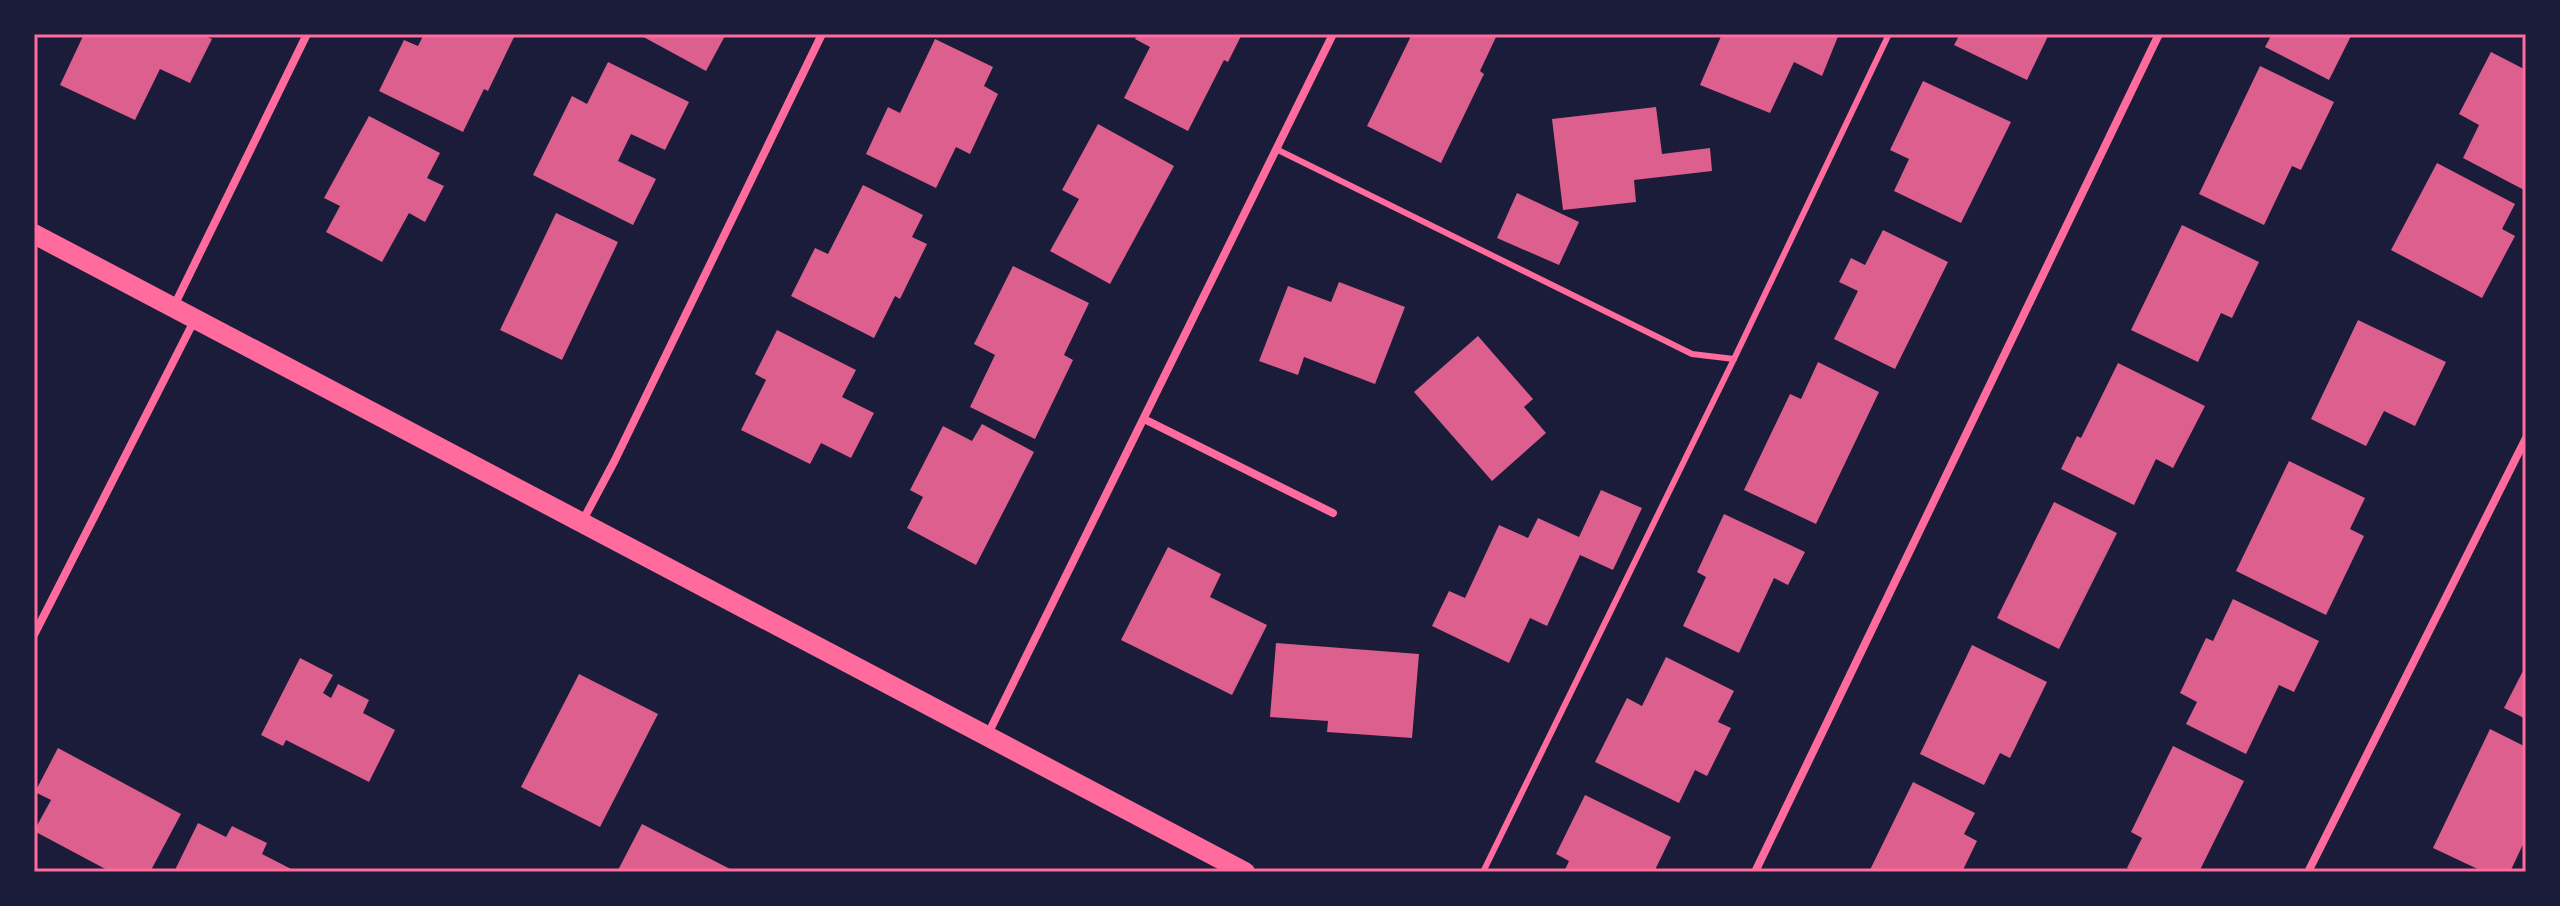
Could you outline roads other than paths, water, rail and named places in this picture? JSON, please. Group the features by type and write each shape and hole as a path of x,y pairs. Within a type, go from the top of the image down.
{"main road":[{"path":"34,234 1245,872"}],"street":[{"path":"173,307 307,34"},
{"path":"582,522 822,34"},
{"path":"987,736 1333,34"},
{"path":"1755,872 2159,34"},
{"path":"34,635 195,318"},
{"path":"1144,419 1333,513"},
{"path":"2308,872 2526,438"}],"lane":[{"path":"1483,872 1889,34"},
{"path":"1276,149 1692,354 1734,359"}]}
